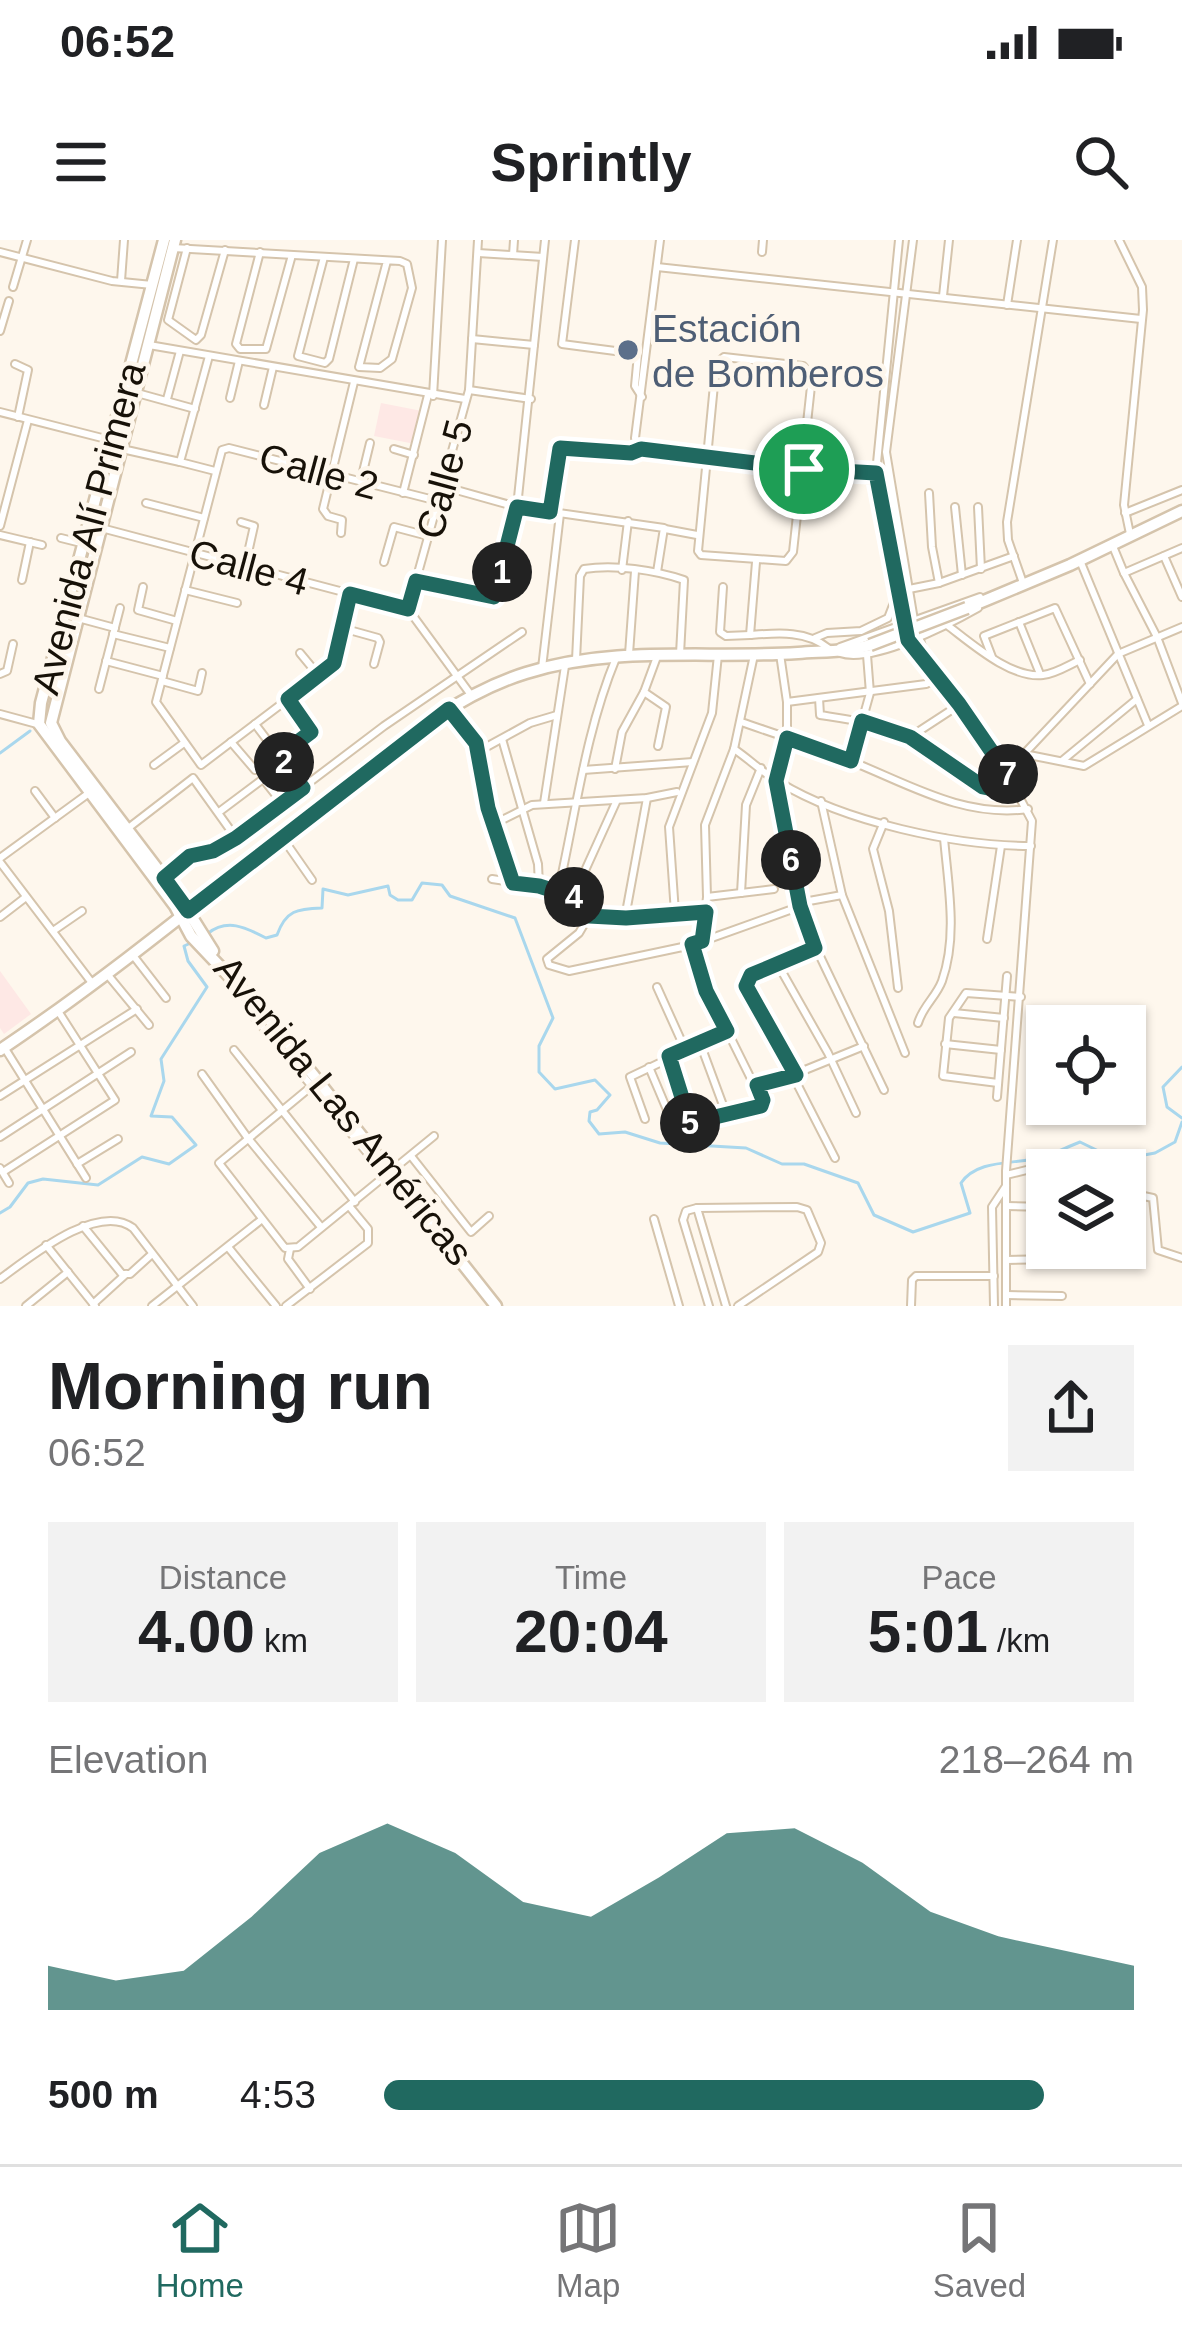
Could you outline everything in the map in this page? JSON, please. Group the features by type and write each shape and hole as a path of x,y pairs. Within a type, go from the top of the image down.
{"main road":[{"name":"Avenida Alí Primera","path":"118,445 137,393 152,285 175,244"},
{"name":"Avenida Alí Primera","path":"45,723 175,244"},
{"path":"2,1048 93,985 471,695 542,668 623,654 869,650 1080,561 1182,511"},
{"name":"Avenida Alí Primera","path":"95,527 85,544 41,703 45,723 89,793 167,886"},
{"name":"Avenida Alí Primera","path":"45,723 127,829 184,914"},
{"path":"167,886 188,899 206,897"},
{"path":"159,934 168,915 167,886"},
{"path":"159,934 193,931 206,897"},
{"name":"Avenida Las Américas","path":"184,914 213,956 265,1004 390,1173 500,1306"},
{"name":"Avenida Las Américas","path":"390,1173 500,1306"}],"street":[{"path":"13,287 27,240"},
{"path":"121,281 124,240"},
{"path":"403,493 430,395 442,240"},
{"name":"Calle 5","path":"408,609 467,395 478,240"},
{"path":"513,255 514,240"},
{"path":"416,581 494,597 517,507 545,240"},
{"path":"575,240 562,344 638,354 635,386 642,397"},
{"path":"641,449 635,438 661,240"},
{"path":"762,251 763,240"},
{"path":"899,240 876,473 904,624 908,640 1004,768 1032,821 1007,1154 1006,1306"},
{"path":"913,240 886,452 917,636 930,669"},
{"path":"942,298 949,240"},
{"path":"1007,305 1017,240"},
{"path":"1023,583 1007,522 1053,240"},
{"path":"1119,240 1142,287 1125,513 1130,534"},
{"path":"225,250 196,340 168,320 175,244 225,250 260,251 387,261 407,264 412,288 389,363 362,369 387,261"},
{"path":"260,251 236,344 261,352 266,350 292,254"},
{"path":"0,252 152,285"},
{"path":"478,253 543,257"},
{"path":"324,257 298,356 325,363 355,259"},
{"path":"657,267 1141,320"},
{"path":"0,331 9,302"},
{"path":"147,335 180,351 430,395 531,398"},
{"path":"472,338 535,345"},
{"path":"167,401 180,351"},
{"path":"180,462 209,356"},
{"path":"719,359 803,366 812,376 790,558 757,562 701,556 697,535 706,454 719,359"},
{"path":"230,398 239,361"},
{"path":"15,364 28,370 18,417"},
{"path":"264,405 273,367"},
{"path":"341,532 342,520 323,513 354,382"},
{"path":"137,393 195,409"},
{"path":"0,412 216,471 156,707 201,764 334,663 350,594"},
{"path":"0,526 28,420"},
{"path":"360,481 370,443"},
{"name":"Calle 2","path":"216,471 222,450 230,448 438,501"},
{"path":"550,512 560,448 706,454 804,469 889,474"},
{"path":"394,449 414,455"},
{"path":"442,486 517,507 628,520 697,535"},
{"path":"1125,513 1182,490"},
{"path":"928,493 939,584"},
{"path":"146,503 204,518"},
{"path":"955,506 962,575"},
{"path":"978,507 981,569"},
{"path":"542,668 560,514"},
{"path":"622,570 628,520"},
{"path":"241,522 254,526 245,566"},
{"name":"Calle 4","path":"95,527 408,609"},
{"path":"384,562 394,527 428,536"},
{"path":"657,572 664,528"},
{"path":"0,536 43,545"},
{"path":"61,538 85,544"},
{"path":"22,580 30,542"},
{"path":"1024,754 1076,766 1090,764 1182,705 1157,637 1112,544"},
{"path":"1124,573 1182,548"},
{"path":"910,589 939,584 1014,556"},
{"path":"1164,556 1182,596"},
{"path":"1080,561 1148,725"},
{"path":"750,635 757,562"},
{"path":"544,803 584,569 657,572 680,578 686,584 680,654"},
{"path":"558,892 584,752 623,654 635,571"},
{"path":"143,587 138,610 177,621"},
{"path":"723,587 720,632 726,636 784,633 815,638 831,650 1000,591"},
{"path":"815,638 861,631 888,618 899,588"},
{"path":"185,590 237,603"},
{"path":"851,761 870,693 869,650 947,625 1000,591"},
{"path":"99,689 120,608"},
{"path":"992,656 984,636 1055,608 1090,684"},
{"path":"408,609 471,695"},
{"path":"77,618 170,648"},
{"path":"1018,622 1040,675"},
{"path":"947,625 992,656 1040,675 1080,660"},
{"path":"1004,768 1024,754 1118,654 1182,627"},
{"path":"342,628 377,638 374,664"},
{"path":"167,886 190,856 213,851 236,838 384,726 521,632"},
{"path":"0,674 7,671 13,644"},
{"path":"301,653 319,676"},
{"path":"615,769 622,732 658,654"},
{"path":"780,654 788,702 787,738 776,781 815,948 884,1090"},
{"path":"675,913 669,826 715,702 718,655"},
{"path":"702,941 707,897 705,825 734,749 754,655"},
{"path":"106,662 197,691 202,674"},
{"path":"788,702 926,684 937,678"},
{"path":"644,692 666,706 658,746"},
{"path":"819,698 820,715 862,721 910,737 983,787 998,790 1012,781"},
{"path":"279,756 311,732 288,699"},
{"path":"1063,760 1137,699"},
{"path":"910,737 959,704"},
{"path":"449,709 478,751 513,883"},
{"path":"0,714 45,723"},
{"path":"478,751 558,714"},
{"path":"741,722 851,761 920,793 1001,812 1028,809"},
{"path":"255,724 303,788"},
{"path":"502,739 538,865 539,886"},
{"path":"231,742 255,770"},
{"path":"154,765 184,743"},
{"path":"734,749 776,781 821,802 944,838 1031,846"},
{"path":"582,770 693,762"},
{"path":"741,893 746,805 761,768"},
{"path":"127,829 194,778 236,838"},
{"path":"218,812 263,779 282,803"},
{"path":"35,791 55,818"},
{"path":"494,824 544,803 680,792"},
{"path":"89,793 0,860 93,985"},
{"path":"626,918 646,798"},
{"path":"573,897 616,800"},
{"path":"821,802 842,895 905,1054"},
{"path":"884,822 873,848 891,926 898,988"},
{"path":"283,836 312,880"},
{"path":"918,1022 945,970 952,907 944,838"},
{"path":"987,939 1001,846"},
{"path":"492,879 539,886 587,904 589,916 579,933 547,959 549,965 569,971 692,944 842,895"},
{"path":"707,897 774,889"},
{"path":"0,917 26,896"},
{"path":"53,932 82,910"},
{"path":"589,916 706,912"},
{"path":"649,1067 671,1123 761,1106 757,1085 706,991 692,944"},
{"path":"815,948 751,975 746,986 835,1158"},
{"path":"132,954 166,998"},
{"path":"777,963 856,1113"},
{"path":"107,974 149,1025"},
{"path":"997,1097 1007,976"},
{"path":"657,987 685,1048"},
{"path":"998,1083 943,1076 952,1013 966,993 1021,997"},
{"path":"0,1096 136,1009"},
{"path":"9,1183 1,1170 113,1104 115,1096 58,1010"},
{"path":"952,1013 1004,1018"},
{"path":"255,1018 390,1173"},
{"path":"645,1119 629,1078 727,1031"},
{"path":"700,1043 727,1116"},
{"path":"945,1044 1001,1050"},
{"path":"757,1085 796,1075 864,1046"},
{"path":"2,1048 86,1178"},
{"path":"235,1050 368,1229 368,1243 286,1306"},
{"path":"0,1137 131,1052"},
{"path":"669,1056 690,1123"},
{"path":"202,1073 322,1228"},
{"path":"290,1249 276,1240 218,1162 313,1085"},
{"path":"310,1289 288,1259 290,1249 434,1136"},
{"path":"77,1164 118,1138"},
{"path":"411,1156 471,1232 488,1216"},
{"path":"1006,1173 1026,1169"},
{"path":"994,1306 992,1207 1006,1186"},
{"path":"1146,1196 1153,1198 1158,1250 1182,1258"},
{"path":"710,1306 683,1220 686,1211 797,1207 810,1214 820,1243 818,1252 738,1306"},
{"path":"1006,1207 1026,1207"},
{"path":"697,1208 726,1306"},
{"path":"654,1219 679,1306"},
{"path":"152,1306 261,1220"},
{"path":"0,1279 46,1245 83,1226 126,1222 193,1306"},
{"path":"83,1226 118,1271 126,1274"},
{"path":"46,1245 93,1305 153,1253"},
{"path":"228,1247 276,1306"},
{"path":"1006,1260 1026,1260"},
{"path":"26,1306 68,1272"},
{"path":"911,1306 911,1283 916,1276 1006,1276"},
{"path":"1006,1295 1062,1295"}],"shaded area":[{"path":"381,403 422,411 415,444 374,436"},
{"path":"0,971 31,1014 4,1034 0,1028"}],"waterway":[{"path":"0,753 30,731"},
{"path":"207,934 229,925 266,938 277,935 294,912 322,908 323,889 348,895 388,886 390,895 398,900 412,900 422,883 442,885 450,896 515,918 553,1018 539,1046 539,1072 555,1089 595,1080 610,1095 590,1112 589,1121 599,1134 625,1132 660,1143 746,1148 782,1164 804,1164 858,1183 874,1215 913,1232 970,1213 961,1183 977,1170 1043,1157 1080,1142 1117,1160 1155,1153 1175,1142 1182,1122"},
{"path":"0,1213 28,1183 43,1179 98,1185 142,1157 169,1164 196,1145 172,1117 151,1116 164,1081 161,1059 207,987 188,961 184,946 193,942"},
{"path":"1182,1067 1163,1087 1167,1107 1182,1118"}],"place":[{"name":"Estación de Bomberos","path":"628,350"}],"route":[{"path":"560,448 706,454 804,469 876,473 908,640 1012,781 998,790 983,787 910,737 862,721 851,761 787,738 776,781 800,906 815,948 748,980 746,986 796,1075 757,1085 761,1106 690,1123 669,1056 727,1031 706,991 692,944 702,941 706,912 589,916 583,900 513,883 488,808 476,743 449,709 188,911 164,878 195,853 213,851 236,838 303,788 279,756 311,732 288,699 334,663 350,594 408,609 416,581 494,597 517,507 550,512 560,448"}]}
